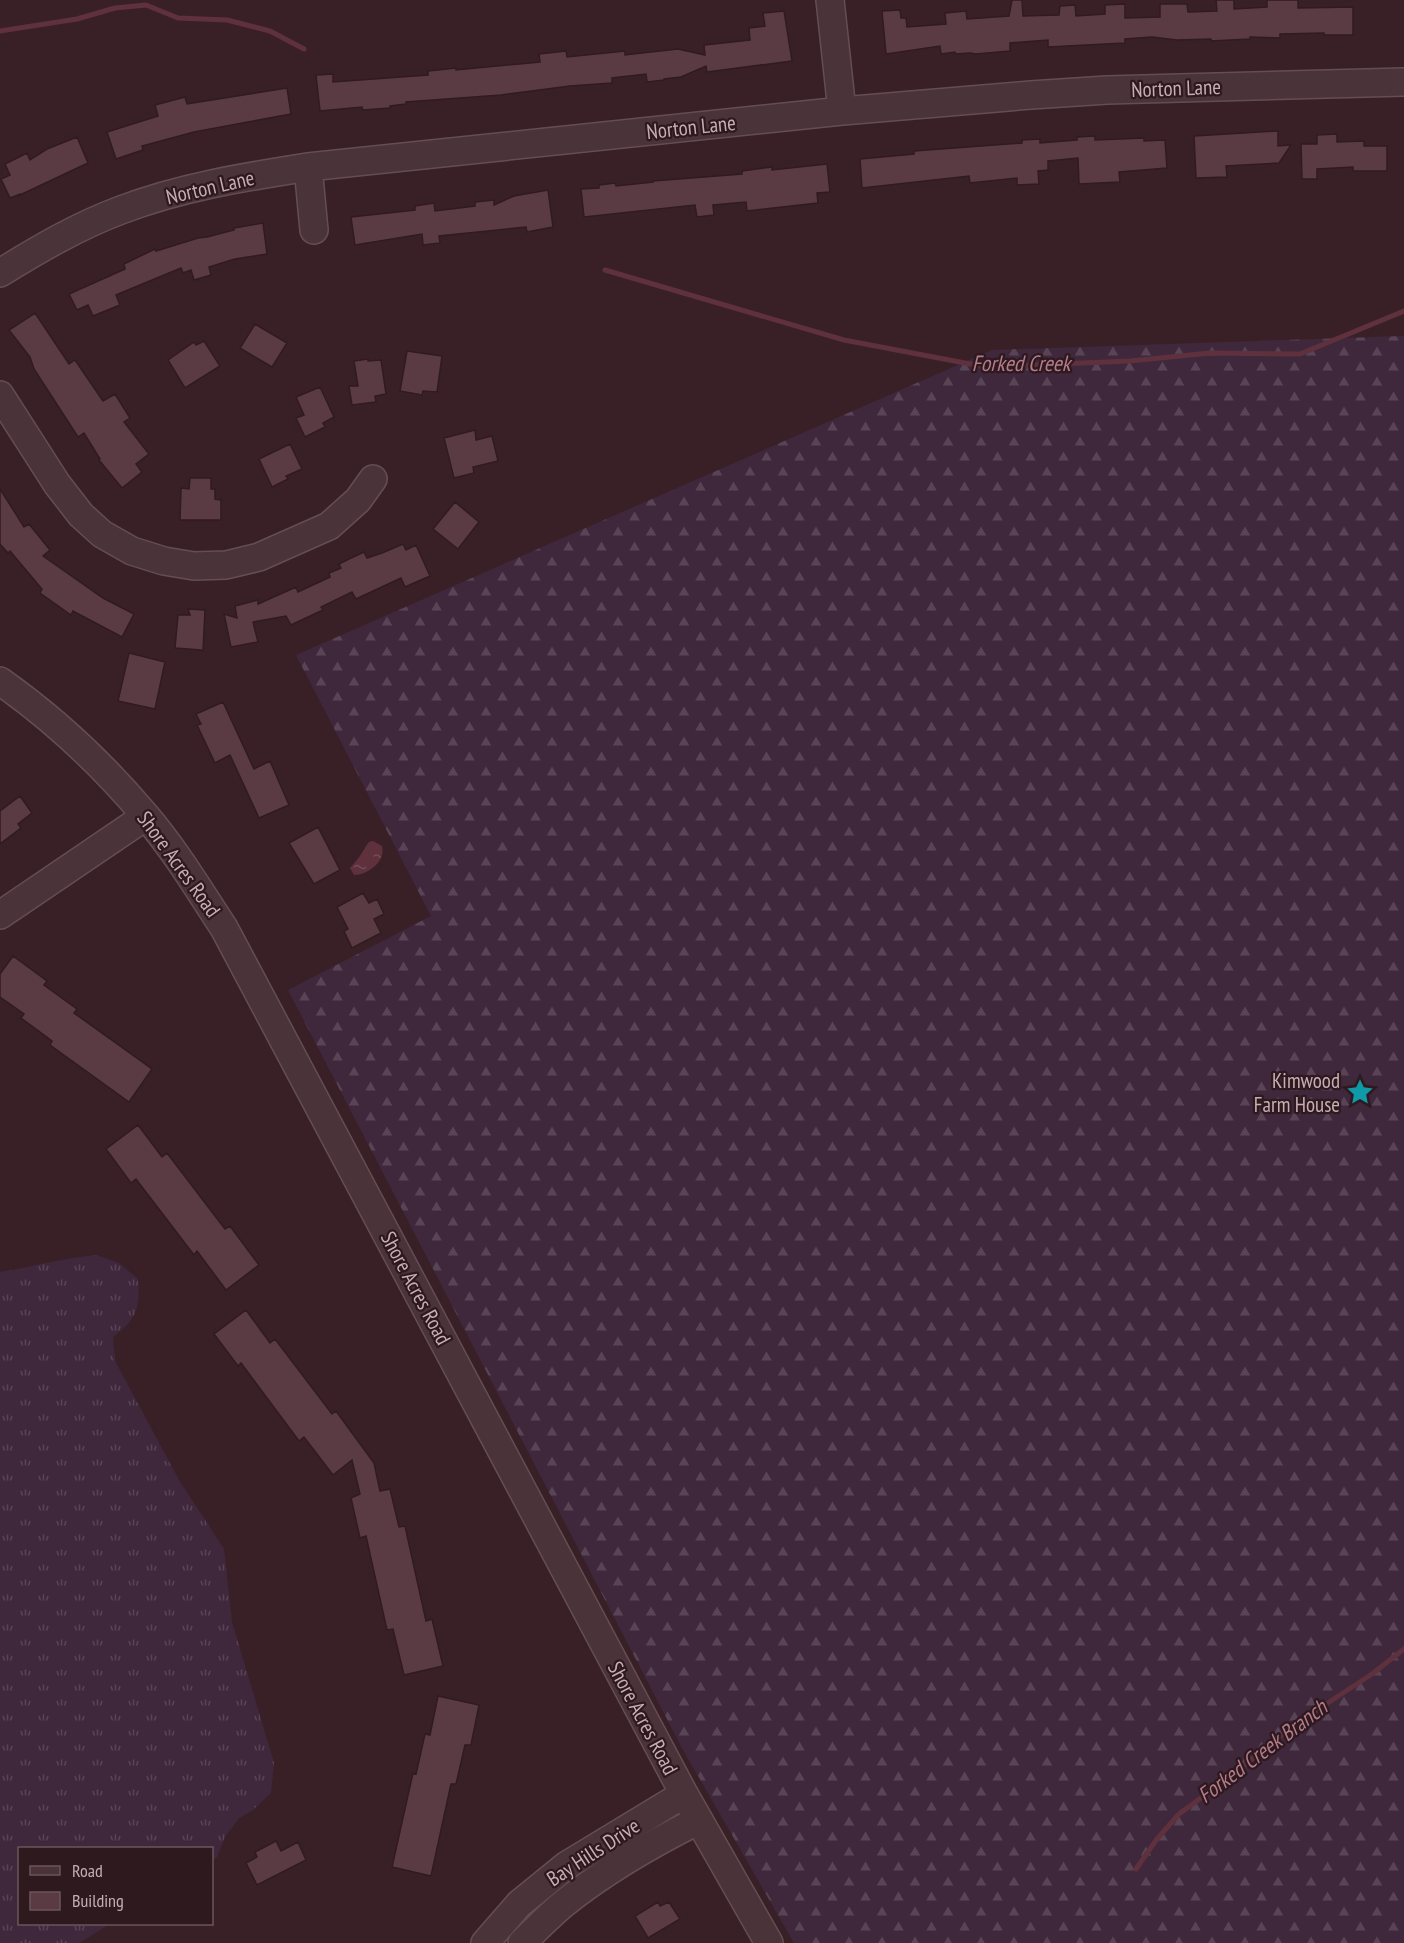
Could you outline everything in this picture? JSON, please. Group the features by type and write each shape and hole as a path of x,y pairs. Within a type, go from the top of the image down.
{"street":[{"path":"830,0 842,111"},
{"name":"Norton Lane","path":"0,273 52,241 121,210 236,178 308,167 842,111 1107,90 1404,82"},
{"path":"308,167 314,230"},
{"path":"0,395 57,484 81,515 102,534 132,551 164,561 194,566 226,565 259,556 329,526 358,500 373,479"},
{"name":"Shore Acres Road","path":"0,681 48,716 91,755 146,816 181,863 224,928 684,1794 769,1943"},
{"path":"0,915 146,816"},
{"name":"Bay Hills Drive","path":"485,1943 519,1904 567,1865 684,1794"},
{"name":"Bay Hills Drive","path":"522,1943 561,1906 598,1878 699,1820"}],"green space":[{"path":"1404,336 1404,1943 794,1943 682,1748 288,990 431,916 296,655 992,350"},
{"path":"96,1255 119,1263 138,1279 135,1312 127,1324 113,1337 115,1361 179,1480 224,1549 232,1622 274,1763 271,1793 253,1810 239,1818 225,1837 213,1861 213,1847 18,1847 18,1925 108,1925 79,1943 0,1943 0,1272"}],"water":[{"path":"373,841 382,846 381,857 370,870 354,875 350,868 369,842"}],"building":[{"path":"1012,0 1022,0 1023,16 1059,15 1060,6 1075,5 1076,16 1105,14 1105,5 1125,4 1125,18 1160,17 1160,4 1187,4 1188,12 1217,11 1216,0 1234,0 1234,9 1267,7 1267,0 1298,0 1298,8 1353,7 1353,35 1280,34 1280,38 1250,37 1250,39 1211,41 1211,39 1177,40 1152,37 1125,39 1125,43 1048,47 1048,40 1010,43 1010,51 976,54 955,54 955,52 941,54 940,46 886,54 882,11 900,10 901,18 906,18 907,27 946,24 945,13 966,11 967,19 1009,16"},
{"path":"784,11 792,61 707,72 706,66 681,77 647,82 646,74 612,78 612,83 406,102 406,104 390,106 390,108 363,110 362,107 320,111 316,75 333,74 333,82 428,75 428,71 540,62 539,54 566,51 567,57 625,51 625,55 678,49 705,55 704,45 750,40 749,28 765,26 763,13"},
{"path":"287,88 291,114 194,132 142,146 143,150 116,159 107,132 158,116 155,105 185,97 187,104"},
{"path":"1278,131 1278,146 1291,145 1279,163 1226,166 1227,177 1196,178 1194,136"},
{"path":"1337,134 1337,142 1364,141 1364,146 1387,146 1387,171 1353,171 1353,167 1317,169 1317,179 1302,179 1301,144 1317,144 1317,135"},
{"path":"1095,136 1095,140 1144,138 1144,141 1165,140 1167,168 1119,172 1120,182 1079,184 1078,158 1048,161 1048,170 1038,171 1039,184 1017,185 1017,178 970,183 969,176 862,188 860,159 914,154 914,151 1022,143 1022,140 1040,139 1040,143"},
{"path":"77,137 88,163 10,198 1,179 10,175 5,164 27,153 30,160 47,149"},
{"path":"827,164 830,192 817,193 818,203 747,211 746,202 713,205 714,215 697,217 695,205 584,217 581,189 599,188 599,185 615,183 616,186 742,174 742,171 772,167 772,170"},
{"path":"548,190 553,227 527,232 526,227 439,236 440,243 423,245 422,234 355,245 351,217 415,210 415,206 434,203 435,211 475,206 475,202 494,200 494,205 514,196"},
{"path":"263,223 267,254 235,259 209,267 211,275 194,280 191,270 183,273 181,268 116,295 120,305 93,316 88,305 77,310 69,294 125,269 124,264 155,249 156,251 234,230 234,228"},
{"path":"35,313 69,364 75,360 103,401 115,394 130,418 124,422 149,454 136,464 142,472 122,488 99,460 84,433 78,437 34,369 30,357 9,330"},
{"path":"255,324 287,343 272,367 240,348"},
{"path":"204,341 220,366 185,388 168,360 194,342 196,345"},
{"path":"407,351 442,356 437,392 423,391 422,395 400,391"},
{"path":"368,359 368,361 381,360 386,394 375,396 376,402 352,405 349,386 358,386 354,361"},
{"path":"320,387 334,417 323,423 325,427 305,437 296,418 304,415 296,397"},
{"path":"475,430 476,440 492,436 498,461 473,467 474,473 454,478 444,438"},
{"path":"290,444 302,469 286,476 288,479 272,487 259,459"},
{"path":"190,478 211,478 211,489 215,489 215,499 221,500 221,520 180,520 181,488 189,489"},
{"path":"0,489 24,527 29,524 50,550 43,556 103,598 134,614 122,637 73,611 71,615 40,593 42,589 10,551 8,553 0,544"},
{"path":"455,502 479,522 458,549 433,529"},
{"path":"403,544 406,550 416,545 430,576 405,587 401,578 356,599 352,592 321,607 323,610 291,625 286,616 253,622 258,642 231,647 224,614 237,618 235,606 258,600 258,604 296,587 298,592 330,577 329,573 341,568 339,564 364,552 367,558"},
{"path":"188,609 205,610 203,651 175,648 178,615 190,615"},
{"path":"129,653 165,662 155,709 118,701"},
{"path":"223,702 254,769 270,761 289,805 259,818 230,755 215,763 197,725 201,724 196,714"},
{"path":"20,796 32,813 18,824 21,828 0,844 0,811"},
{"path":"318,827 340,870 314,884 289,843"},
{"path":"363,893 369,903 377,899 384,914 374,919 381,933 352,948 344,931 348,929 337,907"},
{"path":"13,956 47,981 44,985 77,1009 74,1013 152,1069 129,1102 50,1045 52,1041 21,1018 24,1014 0,997 0,974"},
{"path":"138,1125 162,1157 167,1153 225,1229 230,1226 259,1265 226,1290 197,1251 194,1255 136,1179 131,1183 106,1149"},
{"path":"246,1310 270,1343 275,1339 332,1414 336,1411 374,1463 380,1491 390,1489 399,1527 405,1526 426,1621 432,1619 443,1666 404,1675 393,1629 387,1630 366,1536 360,1538 351,1498 360,1494 352,1460 333,1475 304,1437 299,1441 241,1363 238,1366 214,1334"},
{"path":"438,1696 479,1705 471,1745 465,1745 456,1784 451,1784 431,1876 392,1867 413,1773 416,1774 425,1734 430,1735"},
{"path":"276,1841 281,1851 298,1842 306,1860 257,1885 246,1863 257,1857 255,1852"},
{"path":"658,1902 660,1906 669,1902 680,1919 648,1938 635,1916"}],"waterway":[{"name":"Forked Creek","path":"0,31 77,19 115,8 146,5 178,18 227,20 270,31 304,49"},
{"name":"Forked Creek","path":"605,270 844,340 986,367 1130,361 1210,353 1300,354 1404,311"},
{"name":"Forked Creek Branch","path":"1136,1869 1157,1839 1179,1814 1294,1725 1372,1674 1404,1649"}],"place":[{"name":"Kimwood Farm House","path":"1360,1092"}]}
